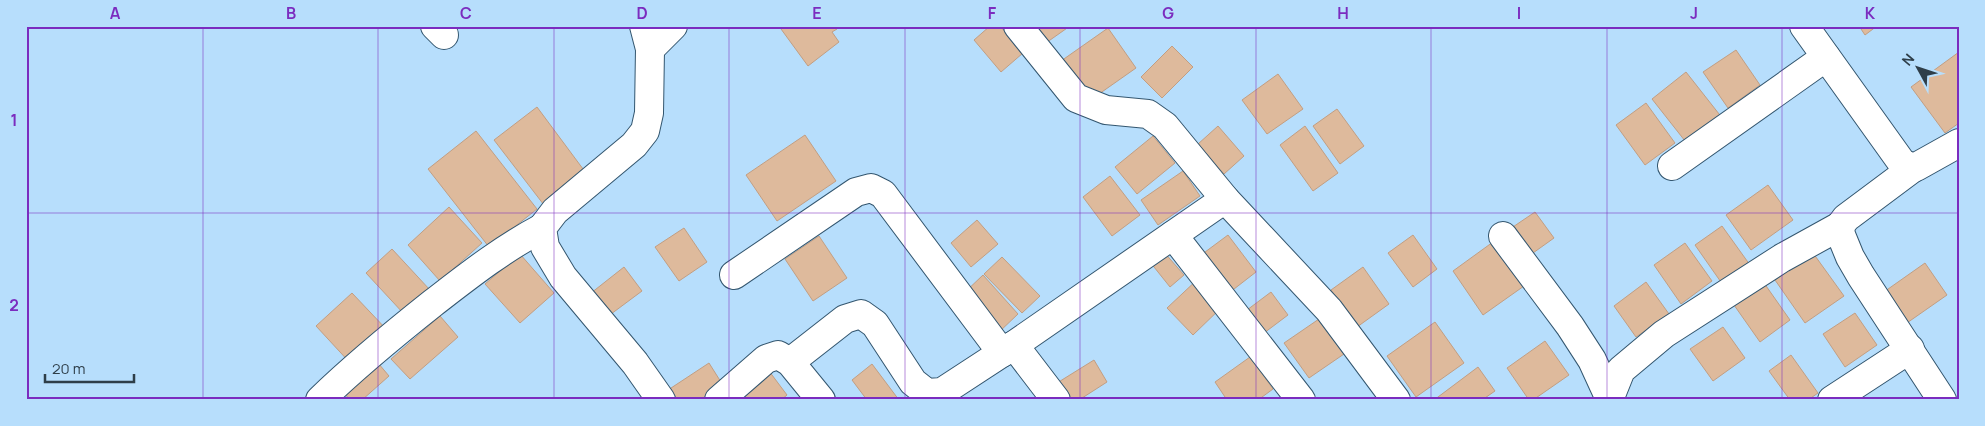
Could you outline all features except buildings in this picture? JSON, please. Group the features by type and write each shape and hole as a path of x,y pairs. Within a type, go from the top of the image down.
{"street":[{"path":"320,400 385,341 491,258 542,228 554,211 634,145 645,131 649,113 647,38 673,26"},
{"path":"1018,26 1076,98 1106,110 1148,114 1165,126 1225,199 1329,310 1396,400"},
{"path":"1804,26 1897,157 1902,163 1913,168"},
{"path":"1672,166 1826,57"},
{"path":"1609,398 1621,370 1664,334 1782,258 1840,226 1854,212 1913,168 1959,143"},
{"path":"734,275 856,192 871,188 882,194 1008,349 1056,400"},
{"path":"790,362 845,319 861,314 876,324 913,382 927,393 942,392 1008,349 1225,199"},
{"path":"1840,226 1841,235 1850,257 1942,400"},
{"path":"542,228 546,247 563,277 635,363 661,400"},
{"path":"1173,235 1301,400"},
{"path":"1502,236 1570,326 1592,360 1609,398"},
{"path":"1832,400 1910,349"},
{"path":"719,400 766,359 778,355 790,362 821,400"}]}
